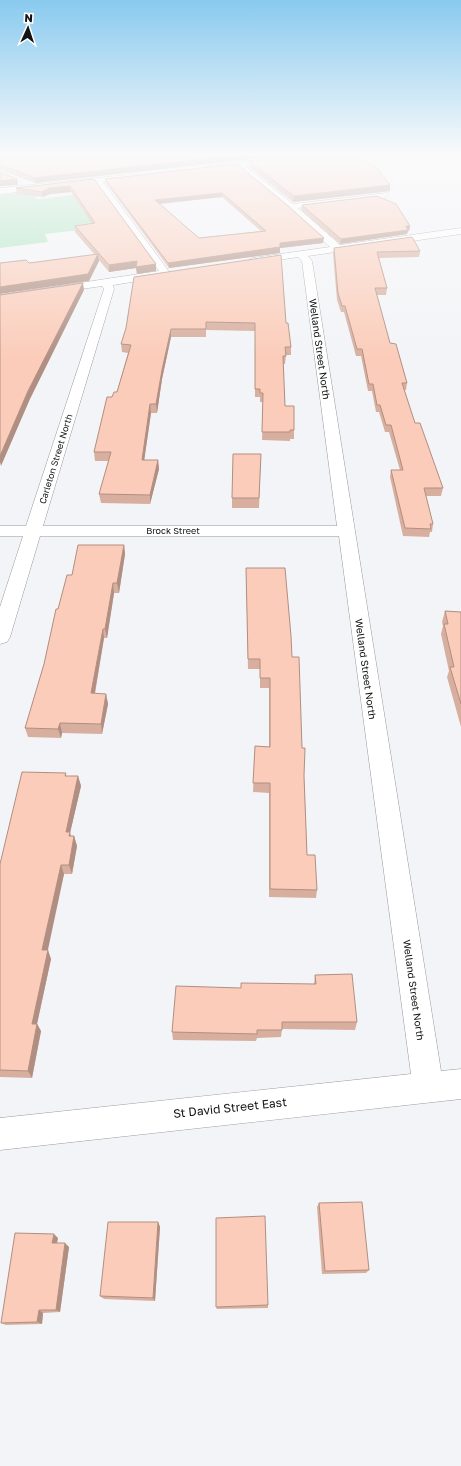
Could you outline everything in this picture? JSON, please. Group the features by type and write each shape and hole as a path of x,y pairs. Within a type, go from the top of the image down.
{"street":[{"path":"0,298 169,273 130,222"},
{"path":"308,222 338,249"},
{"path":"240,263 461,231"},
{"name":"Welland Street North","path":"301,254 307,261 428,1086"},
{"name":"Carleton Street North","path":"0,637 109,289 106,282"},
{"name":"Brock Street","path":"0,531 346,531"},
{"name":"St David Street East","path":"0,1134 428,1086 461,1084"}],"green space":[{"path":"0,222 113,222 115,226 45,234 48,242 0,248"}],"building":[{"path":"126,222 156,264 136,267 137,261 109,265 75,226 95,223"},
{"path":"138,222 181,222 199,238 266,231 256,222 307,222 324,238 280,243 280,247 168,263"},
{"path":"322,222 408,222 410,226 406,226 408,230 341,239"},
{"path":"412,237 420,251 377,252 387,288 375,288 390,343 396,344 407,383 402,383 415,423 420,423 443,488 424,488 433,524 430,524 431,529 405,528 391,470 403,470 391,425 386,425 380,405 377,405 373,384 369,384 362,349 357,349 345,306 342,306 338,293 334,248"},
{"path":"98,254 88,274 0,287 0,263 26,260 29,263"},
{"path":"281,255 286,323 288,323 291,347 285,347 286,356 283,356 285,406 294,406 294,430 290,430 290,432 262,432 263,393 260,393 260,389 255,389 255,323 206,322 206,329 171,329 156,404 150,404 142,460 158,460 150,495 99,494 111,452 94,452 107,397 112,397 114,392 117,392 131,345 121,344 126,328 134,277"},
{"path":"83,283 28,391 0,456 0,295"},
{"path":"233,454 261,454 259,498 232,498"},
{"path":"78,545 124,545 117,583 113,583 91,693 106,694 101,724 60,723 58,729 25,728 44,664 56,609 58,609 67,575 72,575"},
{"path":"246,568 285,568 292,657 299,657 302,748 305,748 304,776 307,855 315,855 317,890 270,889 270,783 253,783 255,746 270,747 270,678 260,678 260,659 248,659"},
{"path":"445,611 461,612 461,704 450,667 454,667 444,624 448,624"},
{"path":"22,772 66,773 65,776 78,776 66,832 70,832 69,836 74,836 69,865 61,865 42,950 48,950 32,1024 37,1024 28,1071 0,1070 0,864"},
{"path":"352,974 357,1022 282,1022 282,1030 257,1030 257,1034 172,1032 176,986 241,988 241,983 316,984 315,975"},
{"path":"362,1202 369,1270 325,1271 319,1203"},
{"path":"265,1216 268,1305 216,1307 216,1218"},
{"path":"108,1222 158,1222 153,1298 100,1296"},
{"path":"15,1233 54,1234 52,1243 65,1243 56,1310 39,1310 37,1322 1,1323"}]}
